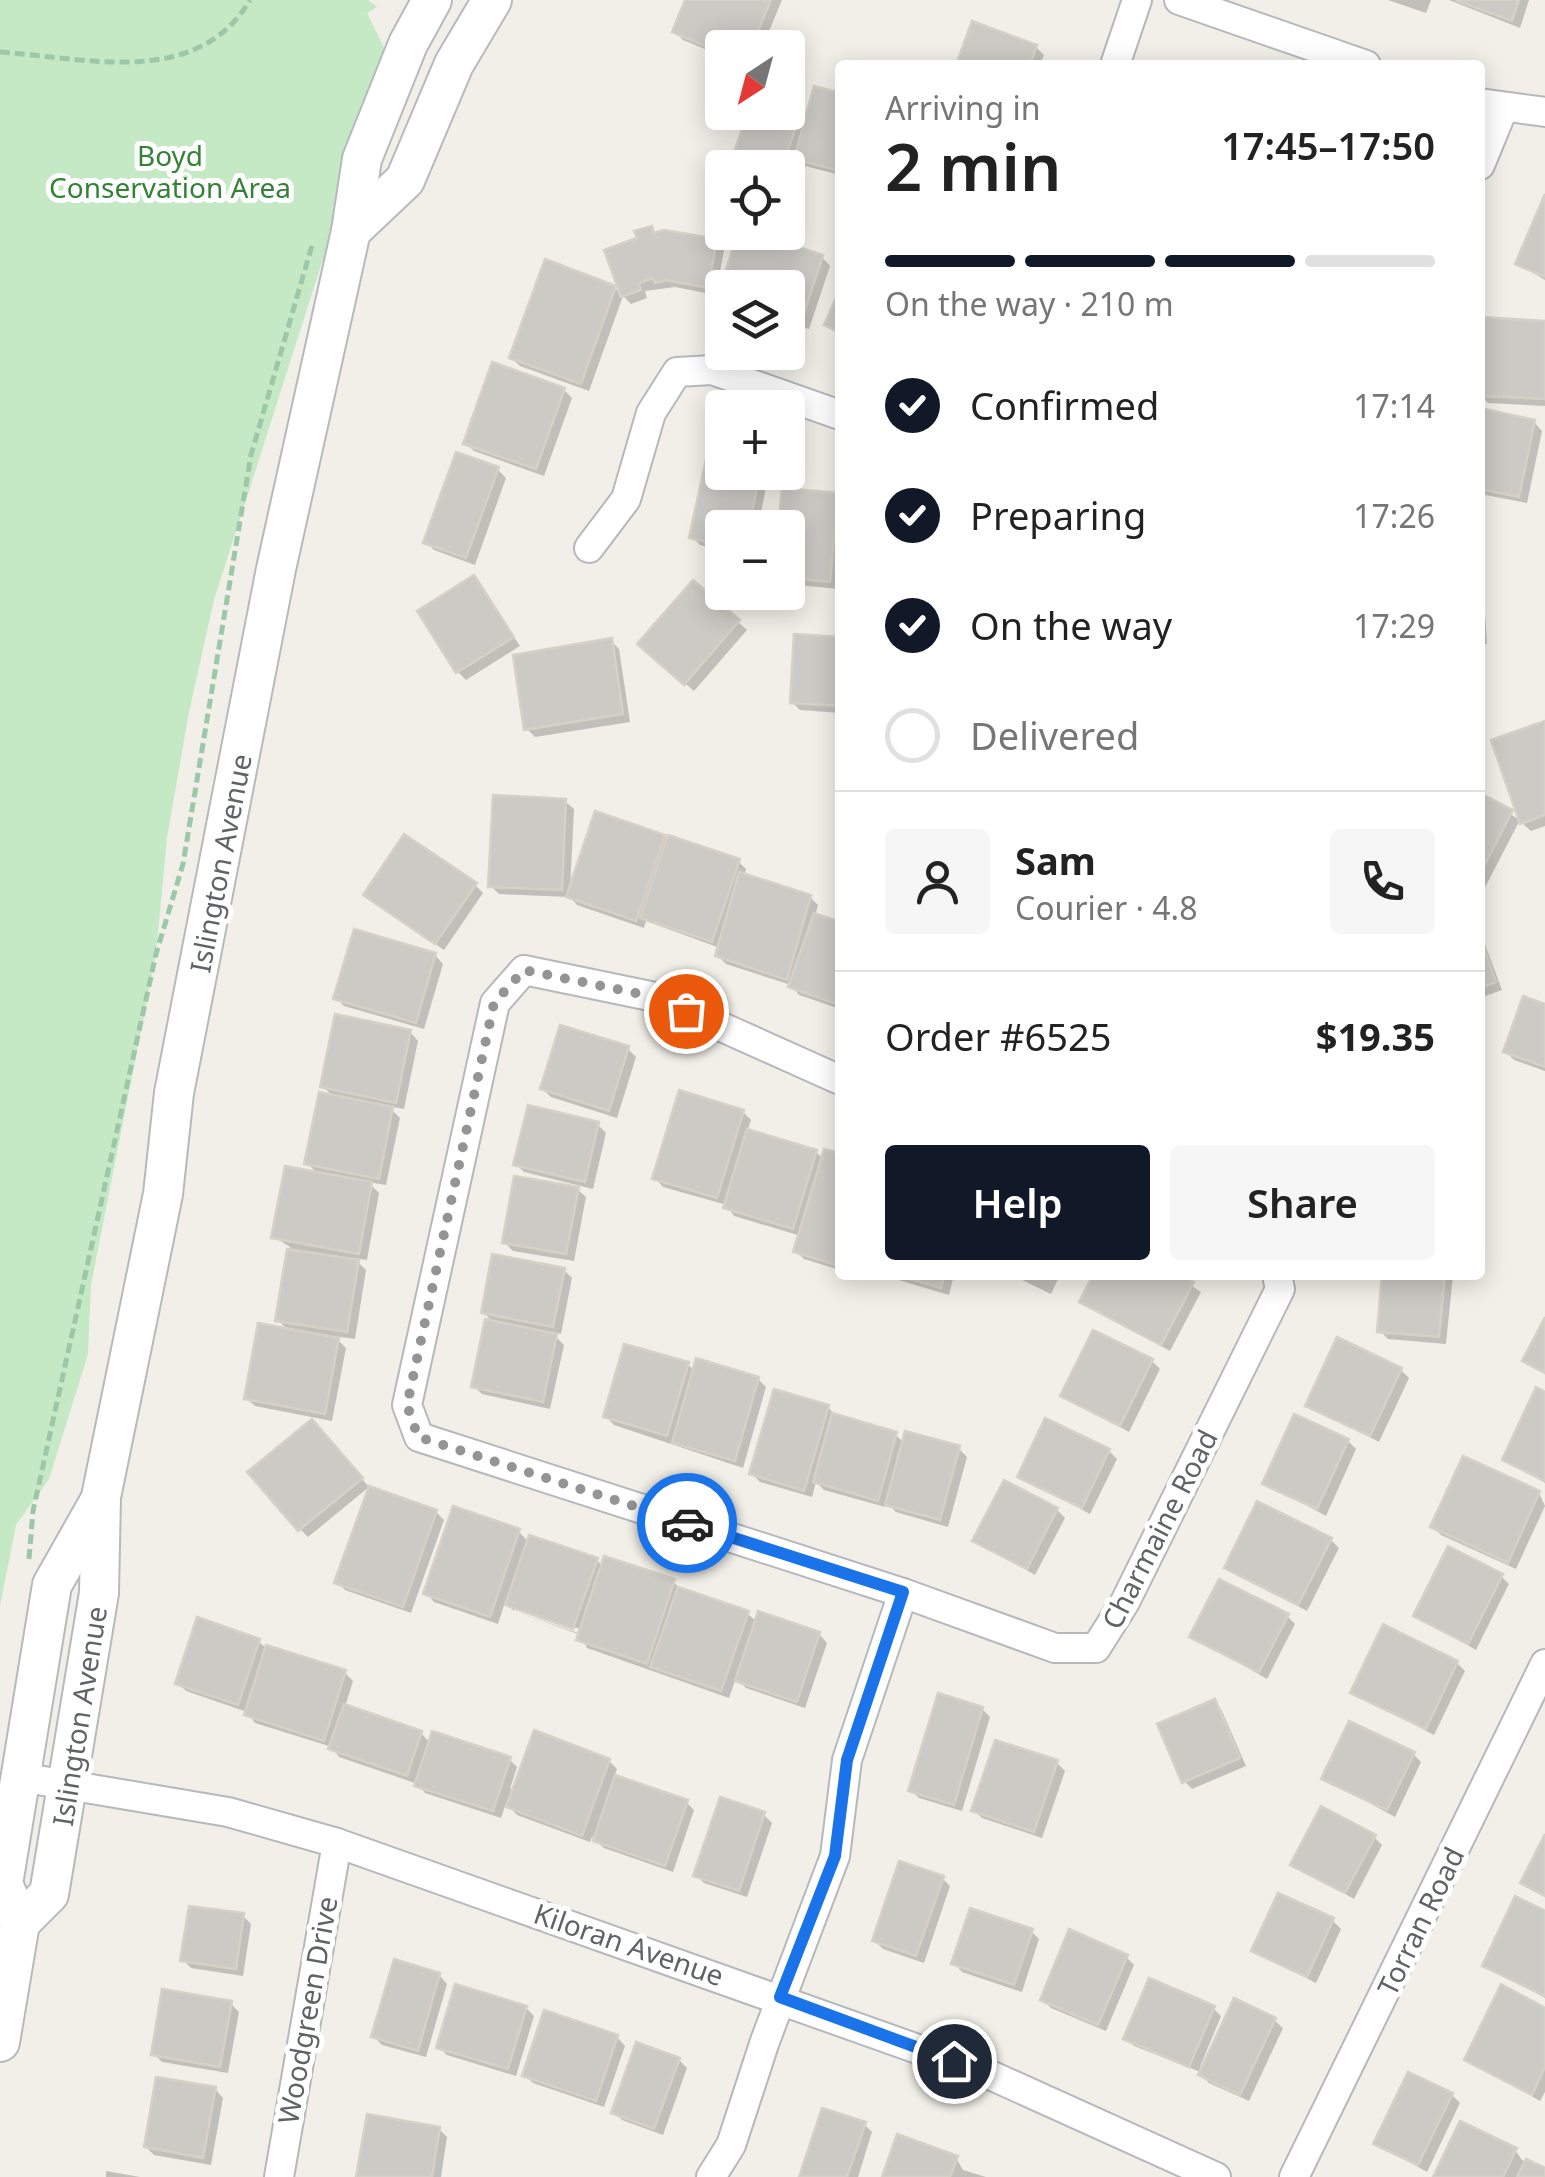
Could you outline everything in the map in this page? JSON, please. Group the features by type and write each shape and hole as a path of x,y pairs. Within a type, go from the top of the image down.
{"main road":[{"name":"Islington Avenue","path":"20,1922 49,1894 99,1594 101,1497 163,1194 174,1093 276,568 334,231 432,0"},
{"path":"334,231 405,180 477,4"},
{"name":"Islington Avenue","path":"0,2042 20,1922 3,1884 52,1585 101,1497"}],"street":[{"path":"1117,60 1137,0"},
{"path":"1179,0 1352,60"},
{"path":"1485,138 1491,106 1545,112"},
{"path":"589,548 626,499 651,414 677,372 712,370 835,413"},
{"path":"711,2177 731,2144 780,1997 835,1856 847,1760 903,1592 418,1437 407,1405 494,1003 524,970 655,997 835,1078"},
{"name":"Charmaine Road","path":"903,1592 1055,1648 1096,1648 1126,1602 1280,1290 1278,1280"},
{"name":"Torran Road","path":"1294,2177 1545,1664"},
{"name":"Kiloran Avenue","path":"20,1777 228,1812 337,1843 780,1997 988,2074 1216,2177"},
{"name":"Woodgreen Drive","path":"278,2177 337,1843"}],"path":[{"path":"0,52 160,63 190,54 222,36 250,0"},
{"path":"28,1569 34,1511 147,992 182,864 252,455 334,231"}],"green space":[{"name":"Boyd Conservation Area","path":"0,0 368,0 377,7 367,13 388,56 214,600 167,838 156,954 91,1285 88,1354 49,1479 16,1525 0,1606"}],"building":[{"path":"685,0 771,0 758,30 705,30 705,46 672,32"},
{"path":"1455,0 1519,0 1512,21"},
{"path":"972,21 1037,45 1032,60 958,60"},
{"path":"814,86 835,92 835,170 805,162 805,150 796,150"},
{"path":"742,130 795,130 788,150 735,150"},
{"path":"1545,194 1545,277 1515,264"},
{"path":"652,226 654,233 664,230 705,237 705,250 715,250 711,270 705,270 705,287 666,280 655,283 653,278 639,283 641,290 621,297 604,250 637,238 634,231"},
{"path":"805,249 823,255 805,311 805,270 726,270 732,250"},
{"path":"545,259 616,286 581,384 509,358"},
{"path":"835,300 835,330 824,325"},
{"path":"1485,317 1545,321 1545,399 1485,396"},
{"path":"492,362 565,388 536,469 463,444"},
{"path":"1485,409 1535,420 1519,497 1485,490"},
{"path":"456,452 499,467 466,558 423,543"},
{"path":"705,464 705,490 756,490 753,510 705,510 705,541 689,538"},
{"path":"782,490 835,493 830,582 805,580 805,510 780,510"},
{"path":"474,575 514,637 456,673 417,611"},
{"path":"693,580 705,590 705,610 728,610 740,620 684,685 637,644"},
{"path":"794,634 835,637 835,706 790,703"},
{"path":"612,638 623,714 524,730 513,655"},
{"path":"1545,721 1545,815 1520,824 1491,740"},
{"path":"493,795 566,799 562,890 488,887"},
{"path":"1485,796 1513,810 1485,864"},
{"path":"595,811 665,835 636,921 566,897"},
{"path":"404,834 477,883 435,944 363,895"},
{"path":"668,835 740,859 712,942 640,918"},
{"path":"739,872 811,895 787,980 715,956"},
{"path":"814,913 835,920 835,1003 788,987"},
{"path":"354,929 436,953 416,1023 333,999"},
{"path":"1485,950 1496,982 1485,986"},
{"path":"1523,996 1545,1004 1545,1067 1503,1052"},
{"path":"335,1014 411,1030 396,1103 320,1087"},
{"path":"560,1025 629,1046 609,1111 540,1089"},
{"path":"679,1090 744,1110 717,1198 652,1179"},
{"path":"319,1092 393,1107 379,1179 304,1164"},
{"path":"528,1105 599,1122 585,1182 513,1165"},
{"path":"747,1129 817,1150 793,1229 723,1208"},
{"path":"824,1149 835,1152 835,1265 793,1252"},
{"path":"285,1166 372,1182 359,1254 271,1238"},
{"path":"514,1176 579,1187 566,1254 502,1243"},
{"path":"287,1249 359,1260 347,1332 275,1321"},
{"path":"492,1254 565,1268 553,1327 481,1313"},
{"path":"913,1280 943,1280 941,1288"},
{"path":"1090,1280 1194,1282 1161,1345 1079,1302"},
{"path":"1382,1280 1445,1280 1439,1337 1377,1332"},
{"path":"1545,1317 1545,1373 1522,1361"},
{"path":"485,1319 557,1334 543,1402 471,1387"},
{"path":"258,1323 339,1338 325,1414 244,1399"},
{"path":"1093,1330 1153,1359 1120,1426 1060,1396"},
{"path":"1337,1337 1402,1368 1370,1436 1305,1406"},
{"path":"624,1344 689,1362 667,1436 603,1417"},
{"path":"696,1358 759,1377 735,1461 672,1443"},
{"path":"1536,1387 1545,1392 1545,1481 1502,1460"},
{"path":"774,1389 829,1405 804,1491 749,1474"},
{"path":"832,1413 897,1432 878,1501 813,1482"},
{"path":"1294,1414 1349,1439 1317,1509 1262,1484"},
{"path":"1045,1418 1110,1449 1082,1508 1017,1477"},
{"path":"312,1419 363,1478 298,1531 247,1472"},
{"path":"905,1431 960,1446 940,1520 885,1505"},
{"path":"1463,1456 1540,1491 1508,1563 1430,1527"},
{"path":"1004,1480 1058,1508 1027,1569 972,1541"},
{"path":"369,1486 437,1510 403,1607 334,1583"},
{"path":"1257,1501 1332,1538 1298,1605 1224,1568"},
{"path":"453,1506 520,1529 490,1617 423,1594"},
{"path":"529,1535 598,1558 573,1629 505,1605"},
{"path":"1448,1546 1503,1574 1468,1644 1413,1616"},
{"path":"604,1556 675,1579 647,1664 576,1640"},
{"path":"1219,1579 1289,1614 1259,1672 1189,1637"},
{"path":"678,1587 749,1611 721,1691 650,1667"},
{"path":"758,1611 820,1632 797,1702 735,1681"},
{"path":"197,1617 260,1639 238,1705 175,1684"},
{"path":"1383,1624 1458,1661 1426,1729 1350,1693"},
{"path":"266,1645 346,1670 324,1741 244,1715"},
{"path":"938,1693 983,1707 954,1805 908,1791"},
{"path":"1215,1699 1240,1758 1182,1783 1157,1724"},
{"path":"344,1704 422,1731 407,1776 328,1749"},
{"path":"1349,1721 1415,1752 1387,1810 1321,1779"},
{"path":"534,1730 610,1759 582,1836 506,1807"},
{"path":"432,1731 511,1757 493,1811 414,1786"},
{"path":"995,1740 1058,1760 1034,1832 971,1811"},
{"path":"615,1775 688,1800 665,1866 593,1841"},
{"path":"720,1797 765,1812 739,1891 693,1876"},
{"path":"1321,1806 1376,1835 1345,1893 1290,1865"},
{"path":"1545,1834 1545,1896 1520,1883"},
{"path":"899,1861 944,1876 916,1956 872,1941"},
{"path":"1278,1893 1334,1918 1307,1977 1251,1951"},
{"path":"1515,1896 1545,1911 1545,1996 1482,1966"},
{"path":"189,1906 244,1913 236,1969 180,1961"},
{"path":"970,1908 1033,1929 1014,1985 951,1964"},
{"path":"1069,1929 1128,1955 1098,2025 1040,2000"},
{"path":"394,1959 440,1973 418,2051 371,2037"},
{"path":"1149,1978 1215,2006 1189,2067 1123,2039"},
{"path":"455,1984 527,2006 508,2069 436,2048"},
{"path":"1501,1984 1545,2008 1545,2067 1532,2095 1464,2060"},
{"path":"162,1989 232,2001 220,2067 151,2055"},
{"path":"1234,1998 1276,2018 1240,2095 1198,2075"},
{"path":"544,2010 618,2035 596,2101 522,2076"},
{"path":"636,2042 680,2058 654,2129 611,2113"},
{"path":"1408,2072 1453,2093 1418,2165 1373,2144"},
{"path":"156,2077 216,2087 203,2158 144,2147"},
{"path":"822,2108 866,2122 847,2177 799,2177"},
{"path":"367,2114 440,2127 432,2177 356,2177"},
{"path":"1460,2121 1517,2148 1503,2177 1433,2177"},
{"path":"897,2134 958,2156 950,2177 882,2177"},
{"path":"1526,2159 1545,2168 1545,2177 1517,2177"}],"way so far":[{"path":"686,1011 655,997 524,970 494,1003 407,1405 418,1437 687,1523"}],"route":[{"path":"687,1523 903,1592 847,1760 835,1856 780,1997 954,2061"}]}
